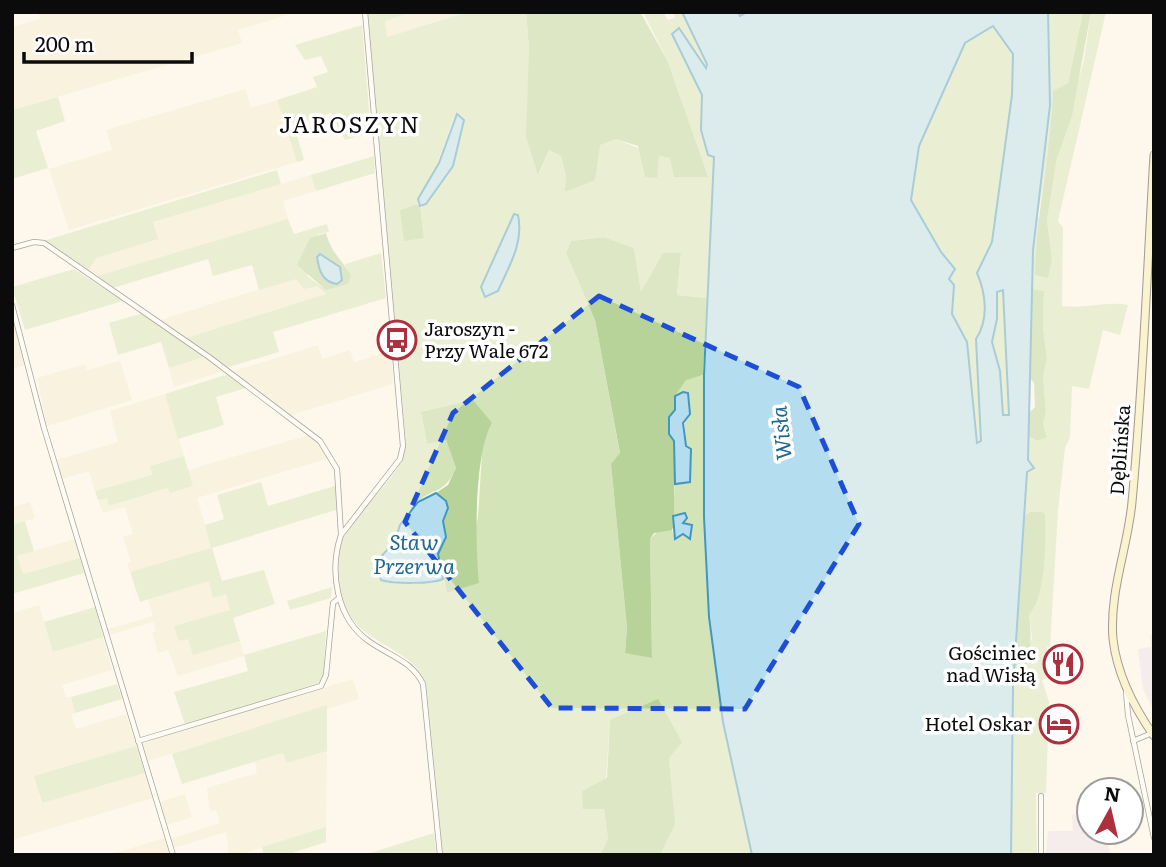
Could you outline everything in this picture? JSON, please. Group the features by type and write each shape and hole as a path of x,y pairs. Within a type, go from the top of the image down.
{"main road":[{"name":"Dęblińska","path":"1153,734 1126,691 1116,659 1113,618 1133,491 1154,155"}],"street":[{"path":"341,535 400,459 403,446 365,12"},
{"path":"12,248 34,242 44,243 209,357 320,441 337,469 341,535 335,567 339,598 360,634 407,663 417,672 424,684 440,855"},
{"path":"12,304 44,428 173,855"},
{"path":"138,741 321,686 326,675 333,603 339,598"},
{"path":"1126,691 1133,741 1154,838"},
{"path":"1133,741 1153,734"},
{"path":"1041,796 1041,855"}],"highlighted area":[{"path":"599,296 799,387 859,524 745,709 552,708 405,522 453,413"}],"shaded area":[{"path":"38,12 297,12 238,30 242,43 12,110 12,27 40,19"},
{"path":"413,12 468,12 387,37 385,21"},
{"path":"245,89 251,108 277,100 297,162 69,230 49,169 112,150 106,130"},
{"path":"311,175 316,191 283,201 288,219 97,276 88,271 95,258 157,239 153,222"},
{"path":"296,278 317,286 326,295 186,338 160,320"},
{"path":"12,318 25,365 12,369"},
{"path":"318,345 322,359 350,350 354,362 391,352 393,384 288,416 230,372"},
{"path":"204,357 223,371 174,387 169,368"},
{"path":"120,361 132,400 47,426 37,378 85,364 87,370"},
{"path":"165,394 184,456 150,466 152,475 95,491 89,471 62,479 56,460 118,442 110,411"},
{"path":"309,435 321,445 329,458 197,498 212,548 130,572 127,564 131,562 123,537 133,534 125,507 103,513 98,500 107,498 110,506 169,488 171,493 193,486 188,470"},
{"path":"30,502 35,518 12,525 12,507"},
{"path":"75,539 80,558 23,574 17,556"},
{"path":"210,580 213,598 226,594 231,610 175,626 179,641 188,638 193,655 240,641 244,656 178,676 168,650 158,653 152,633 156,631 153,622 109,635 108,629 153,616 148,600"},
{"path":"39,605 53,652 103,637 112,670 62,685 66,698 71,697 75,713 71,715 76,729 126,714 136,746 35,776 41,803 145,773 153,798 12,840 12,613"},
{"path":"1150,635 1154,635 1154,711 1143,689 1138,649 1151,647"},
{"path":"353,679 359,699 327,709 327,706 148,761 143,745 147,741"},
{"path":"327,751 326,827 238,855 229,855 226,832 174,848 171,839 220,823 216,810 210,812 207,788 257,773 255,762 284,753 288,763"},
{"path":"185,794 192,817 167,825 160,802"},
{"path":"1072,815 1075,815 1075,846 1109,846 1110,855 1046,855 1048,831 1073,831"},
{"path":"165,838 170,853 164,855 109,855"}],"green space":[{"path":"367,12 413,12 385,21 387,37 468,12 526,12 539,174 549,150 561,156 566,176 566,192 600,144 616,139 658,156 670,157 675,177 691,175 667,60 643,12 663,12 668,20 675,18 673,12 682,12 708,64 705,69 679,28 702,95 701,130 715,157 707,298 677,295 681,254 641,293 634,248 604,237 571,241 566,253 595,320 620,454 611,464 627,628 625,652 652,658 650,539 660,529 672,530 675,539 684,534 686,538 692,526 683,524 685,513 673,516 675,484 690,482 691,450 686,447 683,392 675,396 686,379 704,375 704,517 709,617 723,722 752,855 660,855 674,824 669,758 610,720 604,809 608,839 600,855 443,855 426,683 406,658 365,632 353,620 344,604 339,583 338,566 342,540 357,516 396,469 403,457 406,443","holes":["454,117 449,174 426,204 420,206 424,238 400,210 417,204 432,179","421,412 483,438 478,517 474,536 478,583 447,593 443,579 393,584 383,552 417,503 447,483 456,468 446,440 427,444"]},
{"path":"526,12 638,12 642,15 667,60 708,177 674,177 670,158 659,156 657,178 645,177 638,146 616,139 600,145 595,180 565,192 566,176 561,156 549,150 538,175 526,137 529,49"},
{"path":"1048,12 1083,12 1068,83 1053,92 1052,126 1038,216 1052,259 1047,220 1057,158 1084,60 1091,12 1106,12 1058,221 1063,228 1062,306 1128,305 1120,335 1103,330 1089,389 1072,386 1070,437 1065,448 1058,511 1050,646 1047,647 1050,677 1042,680 1049,702 1046,793 1036,793 1037,855 1011,855 1013,680 1017,681 1032,638 1029,615 1035,606 1039,581 1030,512 1023,517 1027,472 1034,468 1028,460 1029,436 1037,441 1047,436 1043,423 1046,410 1043,377 1047,358 1043,327 1044,291 1032,289 1033,250 1050,105"},
{"path":"1083,12 1091,12 1072,116 1057,158 1047,220 1052,259 1048,278 1035,275 1053,91 1068,83"},
{"path":"362,25 371,133 345,140 331,113 294,125 304,160 297,162 277,100 317,87 313,77 328,72 321,56 305,60 295,45"},
{"path":"993,25 1013,54 1012,95 992,242 977,273 982,289 984,315 976,339 981,442 977,443 967,342 952,314 954,285 949,279 955,269 941,252 911,200 919,146 965,43"},
{"path":"58,97 65,121 36,131 48,168 12,179 12,110"},
{"path":"374,156 375,173 316,191 311,175"},
{"path":"277,170 281,184 153,222 158,239 96,258 88,271 43,241"},
{"path":"417,204 420,206 424,238 404,241 400,210"},
{"path":"288,219 294,234 327,224 329,232 318,234 307,276 322,287 350,276 345,264 381,253 386,298 273,332 279,352 225,368 186,338 326,294 317,286 304,289 296,279 259,290 252,265 213,276 208,259 113,288 97,276"},
{"path":"326,233 331,246 351,276 348,284 326,290 297,265 310,238"},
{"path":"604,237 634,248 641,292 663,253 681,253 677,295 707,298 703,375 686,380 675,396 674,525 672,530 654,533 650,539 652,658 625,653 627,628 611,464 620,453 595,320 566,253 571,241"},
{"path":"74,269 123,301 25,330 12,287"},
{"path":"1003,289 1010,415 1003,415 1000,371 992,342 997,319 997,291"},
{"path":"1032,289 1044,291 1043,327 1047,358 1043,377 1046,411 1043,423 1047,437 1037,441 1029,436 1029,413 1035,407 1034,383 1030,378"},
{"path":"143,313 204,357 169,368 161,342 118,355 109,323"},
{"path":"228,374 246,388 216,397 224,425 178,439 165,394"},
{"path":"473,400 492,423 486,437 479,477 479,583 447,593 438,554 446,537 443,521 446,501 436,493 448,485 456,468 446,440 427,444 421,412"},
{"path":"184,456 193,486 170,493 168,488 109,506 107,498 98,500 95,491 152,475 150,466"},
{"path":"261,482 268,506 338,485 339,509 212,548 222,581 264,570 275,604 233,618 240,641 193,655 188,639 179,641 174,626 230,610 226,594 213,598 209,581 140,602 130,572 211,548 205,525 224,519 217,495"},
{"path":"1030,512 1043,512 1045,515 1044,568 1039,596 1029,615 1028,658 1017,681 1013,680 1023,517"},
{"path":"25,521 34,551 17,556 23,574 80,558 84,573 12,594 12,525"},
{"path":"332,587 331,598 290,610 287,601"},
{"path":"95,607 103,637 53,652 44,622"},
{"path":"326,631 323,678 316,686 185,724 174,692 248,671 244,655"},
{"path":"117,684 122,699 75,713 71,697"},
{"path":"658,699 682,742 669,758 675,824 660,855 600,855 608,839 604,809 583,809 582,791 607,778 610,720"},
{"path":"327,705 327,751 287,763 283,753 182,784 172,754"},
{"path":"136,746 145,773 42,803 34,776"},
{"path":"326,827 326,842 286,855 264,855 262,847"},
{"path":"434,833 436,855 364,855"}],"water":[{"name":"Wisła","path":"682,12 738,12 740,16 747,12 1048,12 1050,105 1033,250 1028,460 1034,468 1027,472 1013,687 1011,855 752,855 723,722 709,617 704,517 704,375 714,157 708,155 701,130 702,95 672,34 679,28 706,68 707,64","holes":["993,26 1013,54 1012,95 992,242 977,273 985,306 983,323 976,339 981,441 977,443 967,342 952,314 954,285 949,279 955,269 941,252 911,200 919,146 965,43","1003,290 1009,415 1003,415 1000,371 992,342 997,319 997,292"]},
{"path":"457,114 464,120 453,166 426,204 420,206 418,199 439,163"},
{"path":"514,214 518,215 519,235 514,254 498,291 485,297 481,287"},
{"path":"320,254 340,267 342,280 337,284 322,275 317,257"},
{"path":"688,393 690,414 683,423 686,446 691,449 690,482 675,484 674,441 669,434 669,417 675,410 675,396"},
{"name":"Staw Przerwa","path":"436,493 446,501 448,508 443,521 446,537 438,554 443,579 412,583 381,580 376,563 395,540 400,525 418,502"},
{"path":"685,513 687,518 683,523 692,525 690,539 683,534 675,539 673,516"}],"place":[{"name":"Jaroszyn - Przy Wale 672","path":"397,340"},
{"name":"Gościniec nad Wisłą","path":"1063,664"},
{"name":"Hotel Oskar","path":"1059,724"}],"district":[{"name":"JAROSZYN","path":"350,125"}]}
